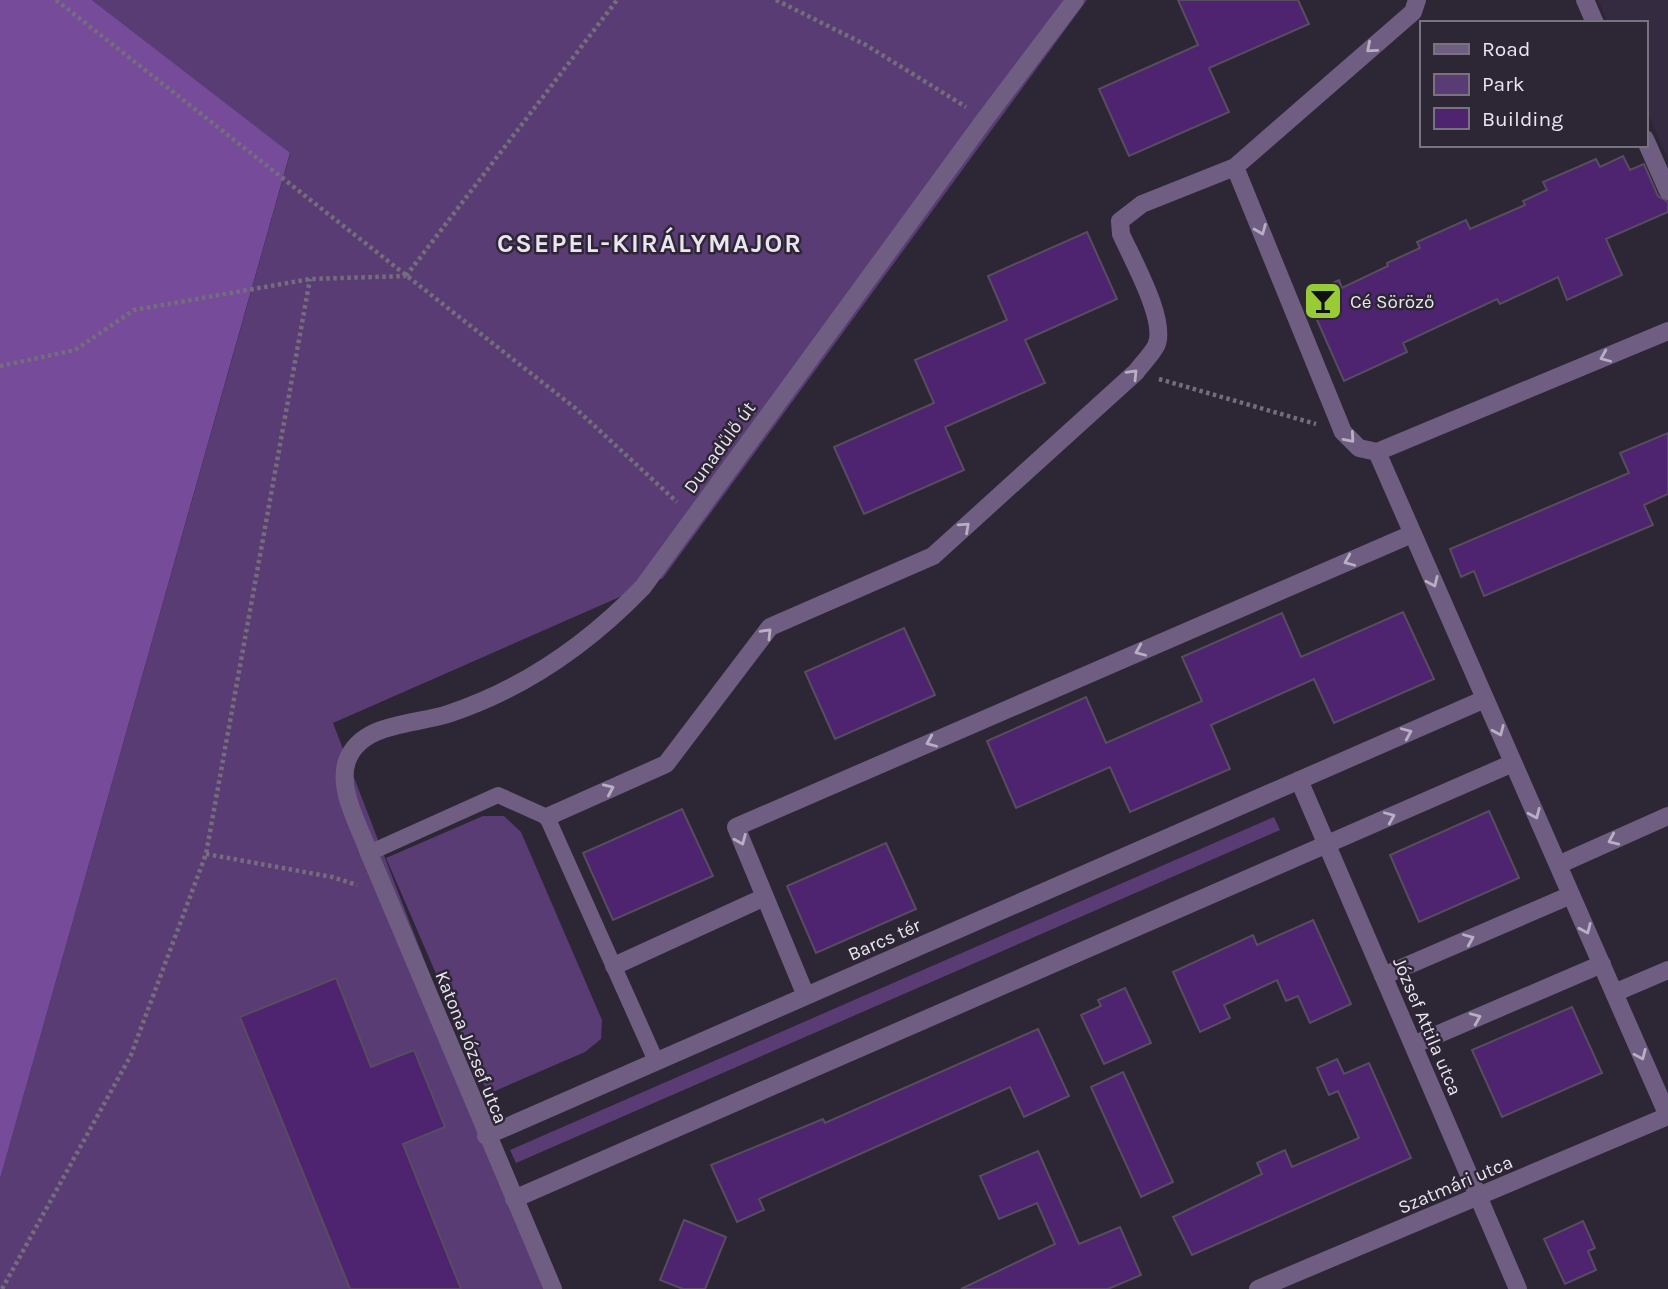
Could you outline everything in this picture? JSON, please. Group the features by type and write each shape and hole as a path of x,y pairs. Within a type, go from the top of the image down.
{"street":[{"name":"Dunadűlő út","path":"357,820 343,777 347,760 359,741 374,732 444,715 491,699 538,674 612,618 643,587 1075,0"},
{"path":"547,817 666,764 770,627 933,556 1136,372 1157,345 1160,331 1156,313 1121,234 1121,221 1142,204 1235,167 1413,12 1417,0"},
{"path":"1585,0 1594,21"},
{"path":"1647,144 1668,191"},
{"path":"1235,167 1343,432 1359,448 1377,452 1668,331"},
{"path":"1377,452 1668,1116"},
{"path":"806,996 736,827 1412,534"},
{"name":"Barcs tér","path":"486,1136 1485,699"},
{"path":"514,1199 1513,763"},
{"name":"József Attila utca","path":"1299,780 1518,1289"},
{"path":"1558,865 1668,816"},
{"name":"Katona József utca","path":"357,820 486,1136 553,1289"},
{"path":"1383,976 1571,895"},
{"path":"614,966 765,897"},
{"path":"1413,1045 1602,964"},
{"path":"1614,993 1668,970"},
{"name":"Szatmári utca","path":"1258,1289 1668,1116"}],"lane":[{"path":"369,853 498,795 547,817 656,1061"}],"path":[{"path":"55,0 575,408 694,516"},
{"path":"407,276 617,0"},
{"path":"776,0 866,45 985,119"},
{"path":"0,366 75,351 134,310 310,279 407,276"},
{"path":"2,1289 131,1055 206,854 310,279"},
{"path":"1136,372 1343,432"},
{"path":"206,854 332,877 387,895"}],"shaded area":[{"path":"0,0 92,0 290,153 0,1179"},
{"path":"1598,0 1668,0 1668,159 1647,112 1647,21 1607,21"}],"green space":[{"path":"92,0 1087,0 663,578 333,723 551,1289 0,1289 0,1179 290,154"},
{"path":"483,816 504,816 521,832 602,1020 601,1039 585,1052 488,1094 386,858"},
{"path":"1274,817 1280,830 516,1163 510,1150"}],"building":[{"path":"1178,0 1298,0 1309,24 1209,68 1229,112 1129,156 1099,89 1198,45"},
{"path":"1623,156 1630,170 1644,164 1658,196 1668,202 1668,212 1606,239 1622,275 1567,300 1558,277 1500,304 1497,299 1403,343 1407,352 1344,381 1306,295 1339,280 1342,288 1420,248 1417,242 1466,220 1470,229 1525,205 1523,201 1547,190 1543,182 1596,159 1600,167"},
{"path":"1087,232 1117,299 1025,340 1045,383 945,427 964,470 864,514 834,447 934,403 915,360 1007,320 988,276"},
{"path":"1668,433 1668,494 1644,505 1653,525 1484,596 1474,571 1461,577 1450,549 1629,473 1620,453"},
{"path":"1403,612 1434,679 1334,723 1314,679 1211,725 1230,769 1130,812 1110,767 1016,808 987,741 1086,697 1106,743 1202,701 1182,657 1282,613 1301,657"},
{"path":"904,628 935,695 835,739 805,672"},
{"path":"682,809 713,876 613,920 583,853"},
{"path":"1489,811 1519,878 1419,922 1390,855"},
{"path":"886,843 916,909 816,953 787,886"},
{"path":"1313,920 1351,1004 1310,1023 1298,996 1286,1001 1277,980 1224,1005 1230,1018 1200,1032 1173,972 1253,935 1257,945"},
{"path":"336,978 371,1067 414,1050 445,1127 403,1144 461,1289 350,1289 240,1017"},
{"path":"1125,988 1151,1043 1104,1064 1081,1015 1101,1006 1098,1000"},
{"path":"1572,1007 1602,1073 1502,1117 1472,1050"},
{"path":"1038,1029 1069,1096 1024,1117 1010,1087 759,1199 764,1210 737,1222 711,1165 823,1119 825,1123"},
{"path":"1337,1059 1344,1074 1369,1063 1411,1158 1192,1255 1173,1217 1262,1174 1257,1163 1285,1150 1292,1167 1359,1138 1338,1091 1329,1095 1317,1068"},
{"path":"1123,1072 1173,1182 1141,1197 1091,1087"},
{"path":"1038,1151 1079,1244 1120,1227 1141,1275 1108,1289 961,1289 1055,1244 1037,1203 999,1219 980,1176"},
{"path":"684,1220 726,1237 705,1289 683,1289 660,1280"},
{"path":"1583,1221 1595,1248 1588,1251 1596,1270 1565,1284 1544,1239"}],"place":[{"name":"Cé Söröző","path":"1323,301"}],"district":[{"name":"CSEPEL-KIRÁLYMAJOR","path":"650,243"}]}
